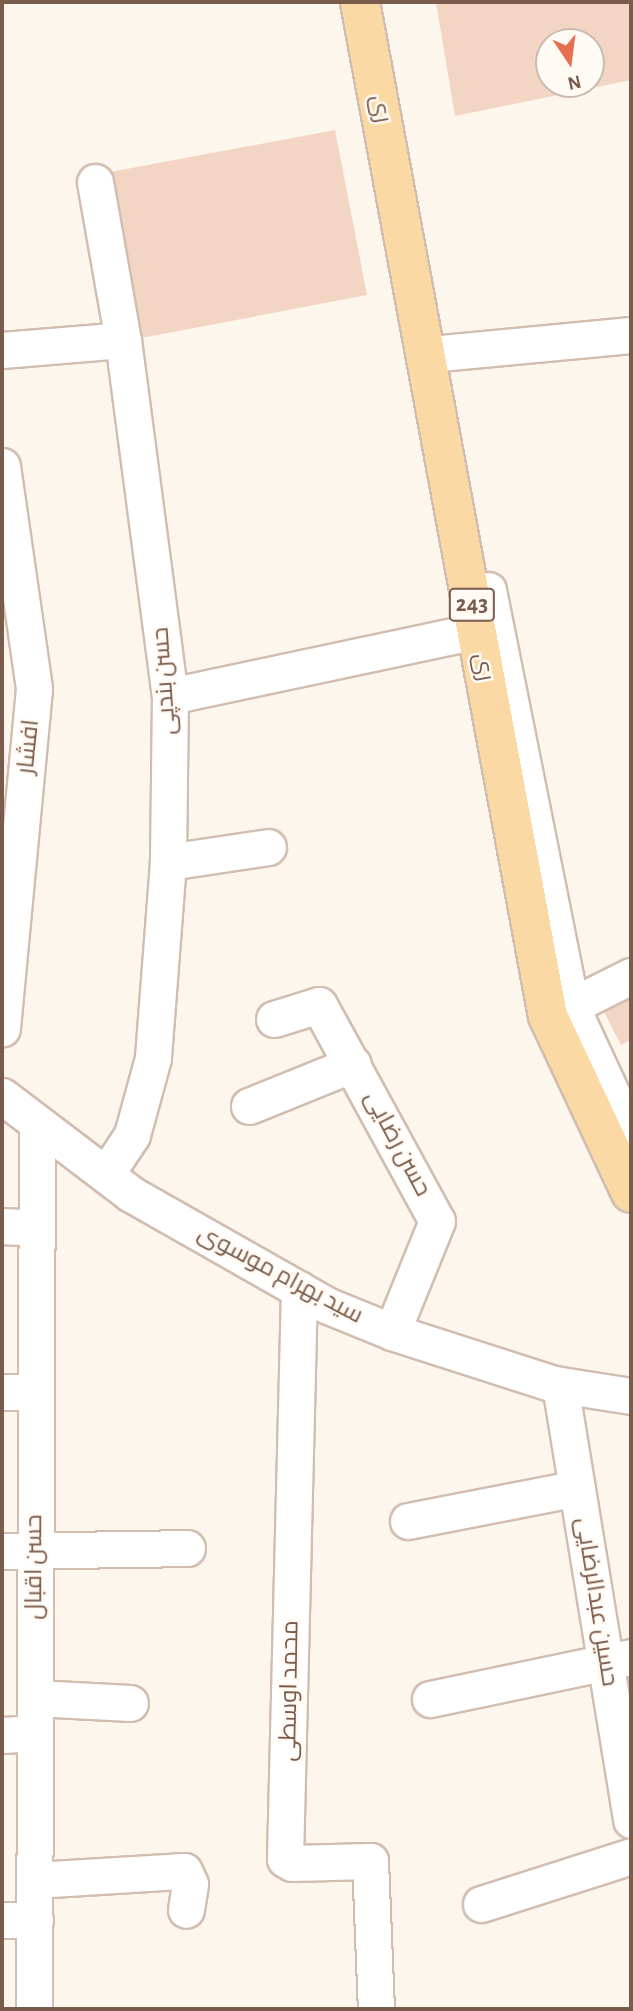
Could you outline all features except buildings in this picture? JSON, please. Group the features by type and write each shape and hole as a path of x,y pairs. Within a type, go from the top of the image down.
{"main road":[{"name":"ری","path":"360,2 548,1016 631,1193"}],"street":[{"path":"376,2 441,353 571,1006 631,1135"},
{"name":"حسن بندپی","path":"95,182 123,340 170,696 168,862 146,1095 125,1152 106,1174"},
{"path":"441,353 631,335"},
{"path":"2,350 123,340"},
{"name":"افشار","path":"2,466 34,689 2,1028"},
{"path":"170,696 476,631"},
{"path":"168,862 268,847"},
{"path":"571,1006 631,976"},
{"name":"حسن رضایی","path":"274,1019 319,1005 437,1221 392,1332"},
{"path":"249,1106 353,1064"},
{"name":"سید بهرام موسوی","path":"2,1097 131,1194 299,1289 392,1332 560,1385 631,1396"},
{"name":"حسن اقبال","path":"34,2009 18,1920 34,1880 18,1734 35,1698 19,1551 36,1392 37,1125"},
{"path":"2,1226 36,1228"},
{"name":"محمد اوسطی","path":"299,1289 285,1859 292,1863 370,1861 376,2009"},
{"name":"حسین عبدالرضایی","path":"560,1385 577,1488 618,1659 631,1820"},
{"path":"2,1392 36,1392"},
{"path":"408,1521 577,1488"},
{"path":"19,1551 187,1548"},
{"path":"430,1699 618,1659"},
{"path":"35,1698 130,1703"},
{"path":"481,1904 631,1856"},
{"path":"34,1880 184,1871 189,1876 186,1910"}],"shaded area":[{"path":"2,657 6,765 2,765"}]}
